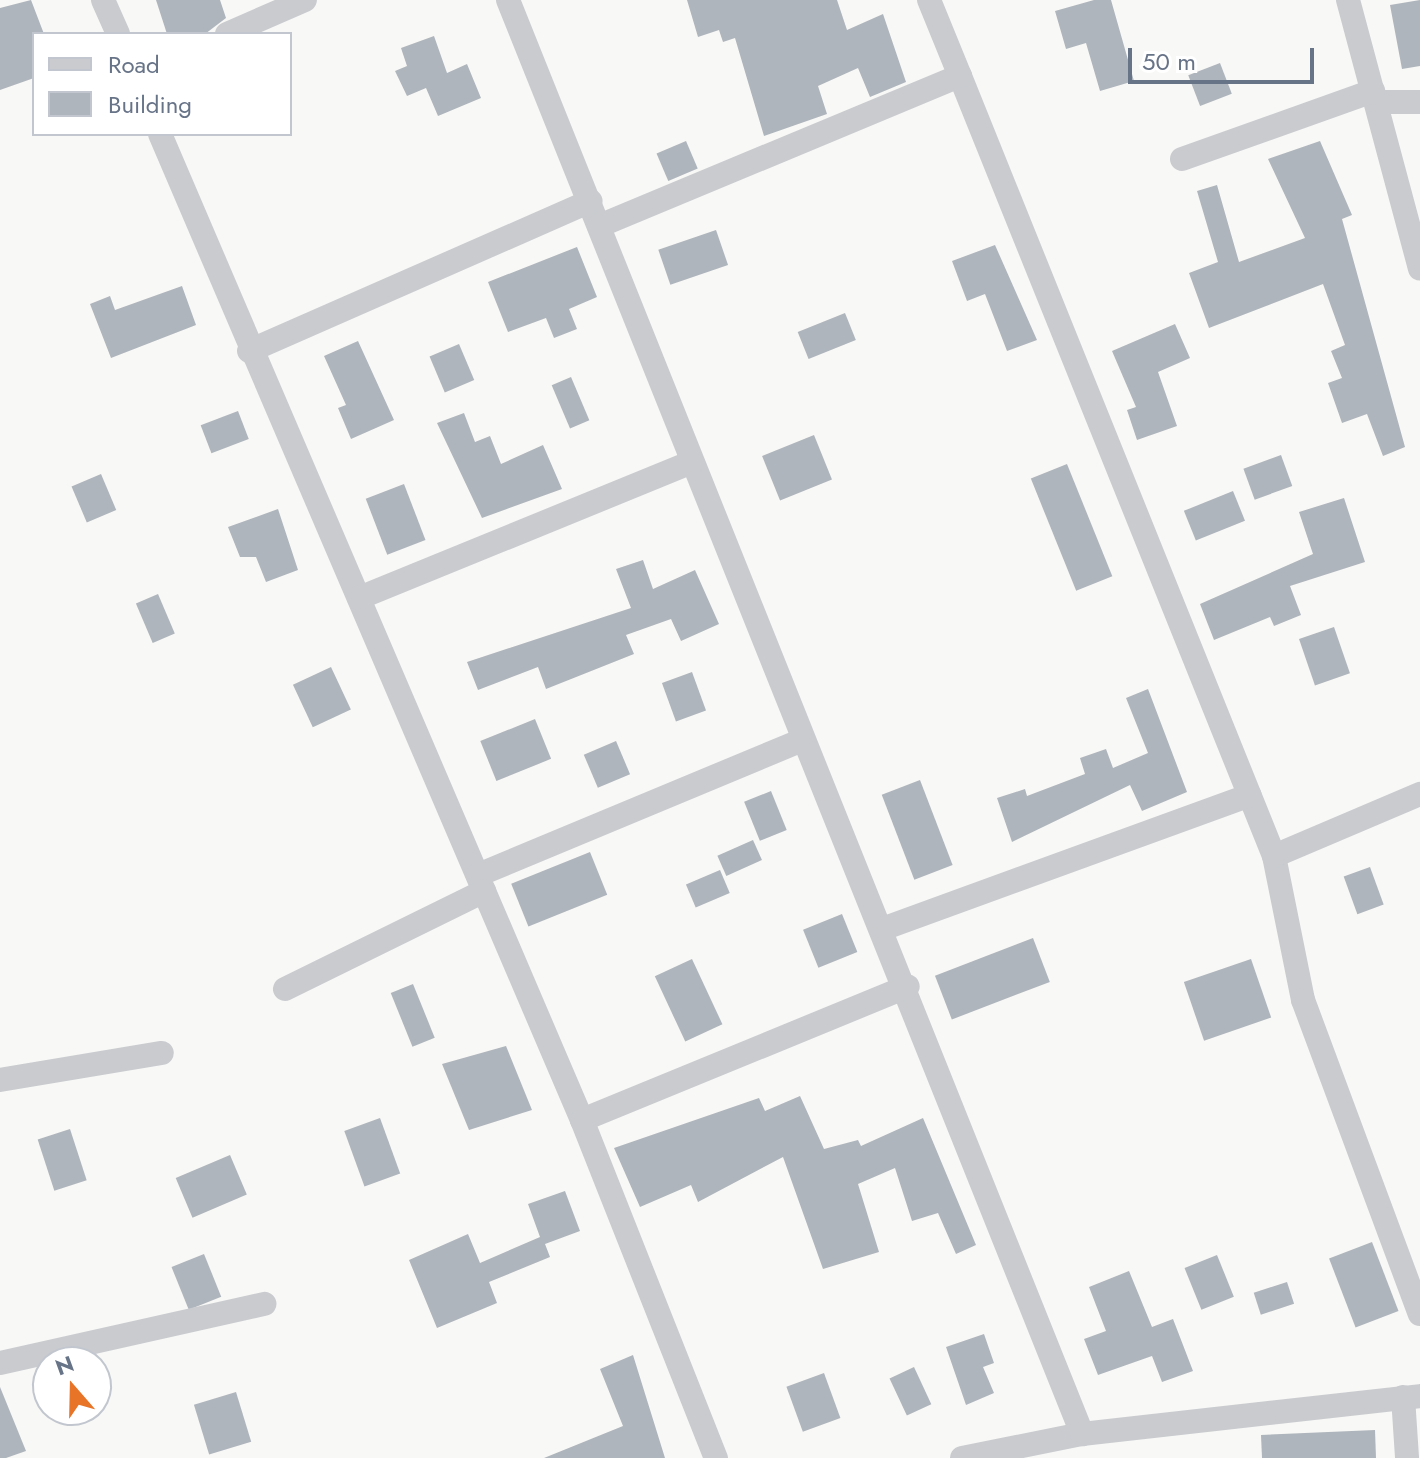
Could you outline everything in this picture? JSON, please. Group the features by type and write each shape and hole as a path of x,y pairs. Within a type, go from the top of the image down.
{"street":[{"path":"103,0 117,32"},
{"path":"232,32 305,0"},
{"path":"508,0 803,740 885,928 1082,1434"},
{"path":"929,0 1274,856 1303,1000 1420,1314"},
{"path":"1348,0 1420,269"},
{"path":"599,226 960,76"},
{"path":"1182,159 1375,96 1420,102"},
{"path":"161,136 249,351 359,598 582,1120 716,1458"},
{"path":"249,351 590,201"},
{"path":"359,598 692,462"},
{"path":"285,989 481,883 803,740"},
{"path":"1274,856 1420,794"},
{"path":"885,928 1250,795"},
{"path":"582,1120 908,986"},
{"path":"0,1080 162,1053"},
{"path":"0,1363 264,1304"},
{"path":"962,1458 1082,1434 1412,1396 1407,1458"}],"building":[{"path":"31,0 43,32 32,32 32,79 0,90 0,8"},
{"path":"156,0 220,0 226,18 208,32 166,32"},
{"path":"687,0 837,0 847,30 883,14 906,82 870,97 858,68 818,86 827,114 764,136 735,38 723,42 719,30 698,37"},
{"path":"1094,0 1111,0 1134,81 1100,91 1086,43 1066,49 1055,11"},
{"path":"1420,0 1420,66 1402,69 1390,5"},
{"path":"434,36 447,73 467,64 481,98 438,116 426,88 407,96 395,71 407,66 401,48"},
{"path":"1220,63 1232,94 1200,106 1188,75"},
{"path":"686,141 698,169 668,181 657,154"},
{"path":"1320,141 1352,215 1342,219 1405,447 1383,456 1367,414 1342,423 1328,383 1342,378 1331,351 1345,345 1323,284 1209,328 1189,273 1218,262 1197,191 1217,185 1239,262 1305,238 1268,159"},
{"path":"716,230 728,265 670,285 658,250"},
{"path":"995,245 1037,340 1007,351 985,294 967,301 952,261"},
{"path":"577,247 597,297 569,309 577,329 554,338 546,318 508,332 488,282"},
{"path":"182,286 196,325 111,358 90,304 110,296 115,310"},
{"path":"845,313 856,340 809,359 798,332"},
{"path":"1175,324 1190,358 1158,372 1177,426 1137,440 1127,410 1136,407 1112,351"},
{"path":"358,341 394,420 351,439 338,408 346,405 324,356"},
{"path":"459,344 474,380 445,392 430,357"},
{"path":"571,377 589,420 570,428 552,385"},
{"path":"238,411 249,439 211,453 201,425"},
{"path":"464,413 475,442 490,436 501,464 543,445 562,489 482,518 437,423"},
{"path":"814,435 832,480 780,500 762,456"},
{"path":"1281,455 1292,486 1255,500 1243,469"},
{"path":"1067,464 1112,576 1076,591 1031,479"},
{"path":"101,474 116,510 87,522 72,487"},
{"path":"404,484 426,540 387,555 366,499"},
{"path":"1233,491 1245,521 1196,541 1184,511"},
{"path":"1344,498 1365,562 1290,586 1301,615 1274,626 1270,617 1214,640 1200,604 1313,554 1299,512"},
{"path":"278,509 298,570 266,582 256,557 240,557 228,527"},
{"path":"643,560 653,589 695,570 719,624 681,641 671,619 626,635 634,654 546,689 538,667 478,690 467,662 631,608 616,569"},
{"path":"158,594 175,634 153,643 136,603"},
{"path":"1334,627 1350,673 1315,685 1299,639"},
{"path":"331,667 351,710 313,727 293,685"},
{"path":"692,672 706,711 676,721 662,683"},
{"path":"1148,689 1187,792 1142,811 1130,785 1012,842 997,798 1025,789 1027,796 1085,774 1080,758 1106,749 1113,768 1148,753 1126,698"},
{"path":"535,719 551,759 496,781 480,741"},
{"path":"616,741 630,774 598,788 584,755"},
{"path":"920,780 953,865 914,880 882,795"},
{"path":"771,791 787,830 760,841 744,802"},
{"path":"753,840 762,860 726,876 717,856"},
{"path":"590,852 607,895 528,926 511,884"},
{"path":"1370,867 1384,905 1357,914 1344,877"},
{"path":"720,870 730,893 696,907 686,884"},
{"path":"842,914 857,952 818,968 803,930"},
{"path":"1033,938 1050,982 952,1020 935,976"},
{"path":"692,959 722,1024 685,1042 655,976"},
{"path":"1251,959 1271,1018 1204,1041 1184,982"},
{"path":"413,984 435,1038 412,1047 391,993"},
{"path":"506,1046 532,1110 469,1130 442,1064"},
{"path":"800,1096 824,1149 858,1140 861,1146 923,1118 976,1245 956,1254 938,1213 912,1221 895,1168 858,1184 879,1252 823,1269 783,1157 698,1202 691,1185 640,1207 614,1148 759,1098 765,1111"},
{"path":"380,1118 400,1173 364,1186 344,1131"},
{"path":"70,1129 87,1180 54,1191 38,1140"},
{"path":"230,1155 247,1195 192,1218 176,1178"},
{"path":"565,1191 580,1231 545,1244 550,1257 489,1282 497,1303 437,1328 409,1260 468,1234 480,1263 540,1237 528,1204"},
{"path":"1372,1242 1399,1311 1356,1328 1329,1258"},
{"path":"204,1254 221,1297 189,1310 172,1267"},
{"path":"1217,1255 1234,1297 1201,1310 1185,1268"},
{"path":"1129,1271 1152,1327 1173,1319 1193,1371 1162,1382 1152,1356 1098,1375 1084,1339 1106,1331 1089,1287"},
{"path":"1287,1282 1294,1304 1261,1315 1254,1293"},
{"path":"984,1334 994,1363 983,1367 994,1393 966,1405 946,1347"},
{"path":"633,1355 665,1458 544,1458 623,1426 600,1369"},
{"path":"914,1367 931,1404 907,1416 890,1378"},
{"path":"824,1373 840,1418 803,1432 786,1387"},
{"path":"0,1387 26,1451 6,1458 0,1458"},
{"path":"236,1392 251,1442 209,1455 194,1405"},
{"path":"1375,1430 1376,1458 1262,1458 1261,1435"}]}
